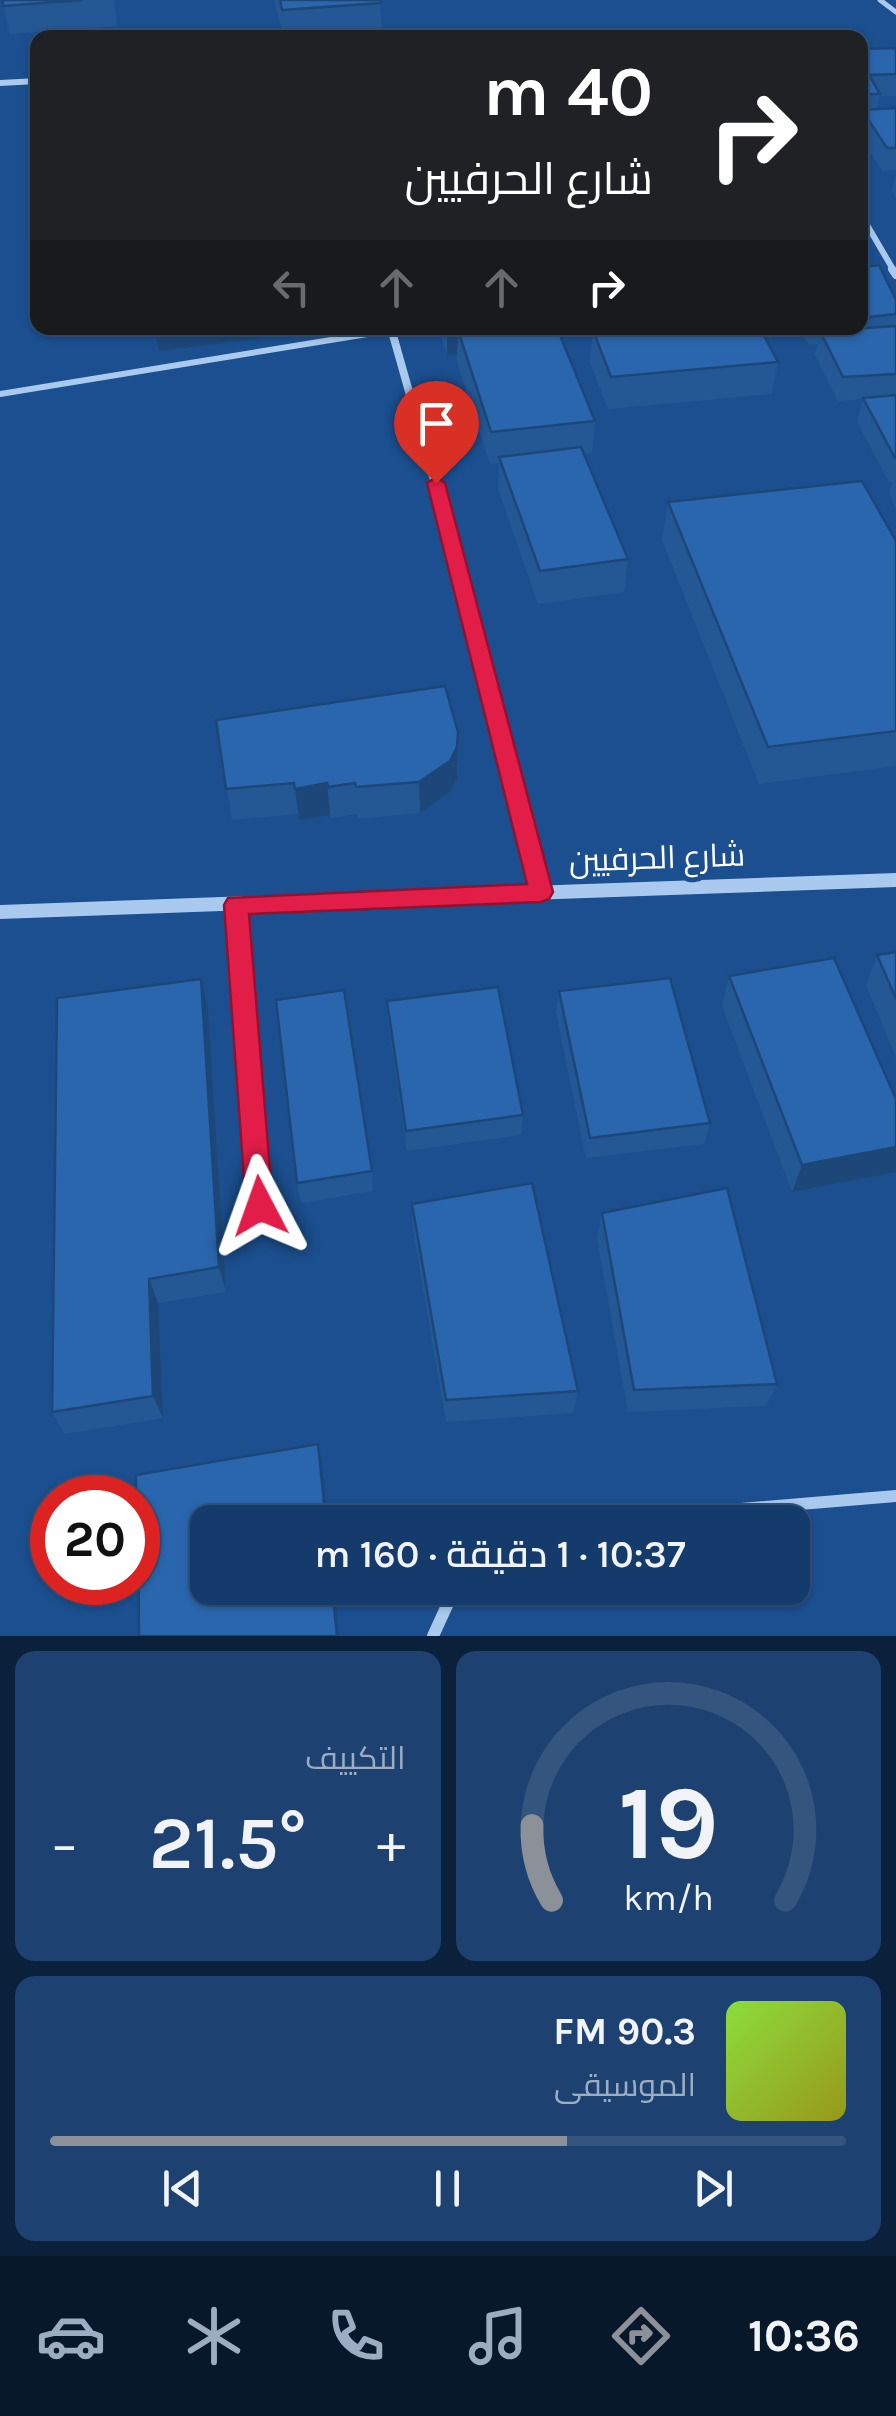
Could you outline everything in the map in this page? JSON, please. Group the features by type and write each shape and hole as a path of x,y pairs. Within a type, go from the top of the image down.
{"street":[{"path":"0,83 30,82"},
{"path":"868,227 896,275"},
{"path":"394,335 458,559 541,892"},
{"name":"شارع الحرفيين","path":"0,912 896,880"},
{"path":"788,1505 896,1496"},
{"path":"433,1636 447,1605"}],"lane":[{"path":"880,0 896,12"},
{"path":"0,394 356,335"},
{"path":"236,905 260,1206"}],"building":[{"path":"3,0 83,0 3,6"},
{"path":"280,0 380,0 381,3 282,10"},
{"path":"896,48 896,74 869,75 880,94 868,94 868,49"},
{"path":"896,108 896,148 887,148 868,119 868,110"},
{"path":"879,265 896,300 896,314 868,317 868,267"},
{"path":"896,326 896,374 843,377 822,335 868,335 868,328"},
{"path":"460,335 560,335 595,421 491,432"},
{"path":"595,335 764,335 778,362 611,377"},
{"path":"896,395 896,458 895,458 863,398"},
{"path":"581,447 628,559 540,571 499,457"},
{"path":"862,481 896,541 896,731 768,747 668,502"},
{"path":"445,686 458,732 457,747 450,761 419,782 356,787 355,783 328,787 327,783 295,789 294,783 226,789 216,720"},
{"path":"896,952 896,999 877,955"},
{"path":"834,958 896,1099 896,1147 802,1165 729,976"},
{"path":"670,978 710,1123 590,1138 559,991"},
{"path":"201,979 219,1267 149,1279 153,1396 52,1412 57,998"},
{"path":"498,987 523,1115 406,1131 387,1001"},
{"path":"344,990 372,1171 297,1183 276,1000"},
{"path":"532,1183 578,1391 446,1400 412,1204"},
{"path":"727,1188 777,1384 634,1390 602,1213"},
{"path":"318,1444 324,1505 190,1505 190,1605 334,1605 337,1636 139,1636 139,1605 160,1605 160,1475 136,1475"}],"route":[{"path":"260,1206 236,905 541,892 436,483"}]}
